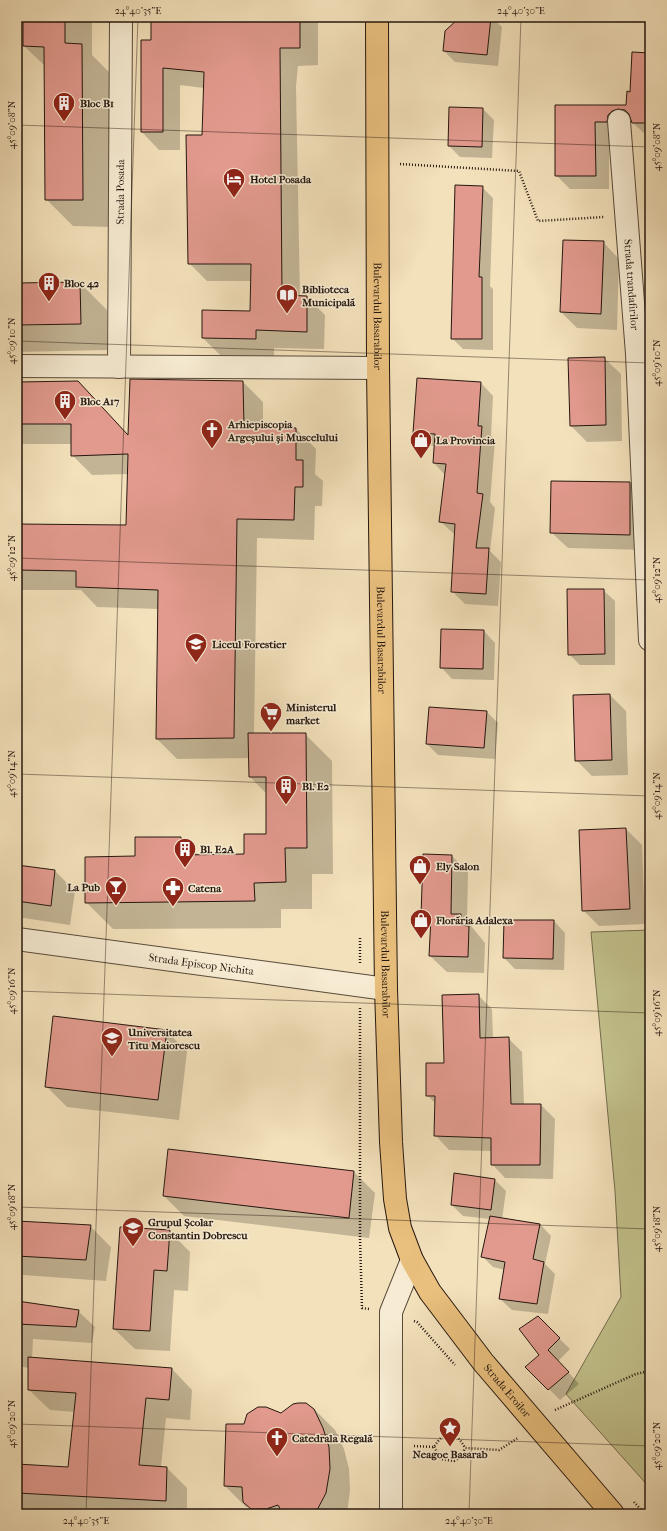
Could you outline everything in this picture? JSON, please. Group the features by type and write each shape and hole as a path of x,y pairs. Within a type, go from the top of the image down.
{"main road":[{"name":"Bulevardul Basarabilor","path":"377,17 378,368 386,989 391,1142 395,1199 400,1228 412,1260"},
{"name":"Strada Eroilor","path":"412,1260 430,1292 472,1349 613,1514"}],"street":[{"name":"Strada Posada","path":"119,367 121,17"},
{"name":"Strada trandafirilor","path":"619,121 637,354 650,640"},
{"path":"17,366 378,368"},
{"name":"Strada Episcop Nichita","path":"17,940 386,989"},
{"path":"391,1514 391,1312 412,1260"}],"path":[{"path":"377,163 520,171 538,221 626,216"},
{"path":"553,1411 636,1374 650,1371"},
{"path":"446,1434 455,1435 462,1441 465,1448 461,1456 454,1461 448,1461 441,1458 434,1447 438,1439 446,1434"},
{"path":"465,1448 499,1450 520,1436"},
{"path":"392,1445 434,1447"}],"shaded area":[{"path":"650,930 650,1488 566,1394 621,1297 615,1191 591,932"}],"building":[{"name":"Bloc B1","path":"23,17 65,17 65,43 82,44 83,200 45,200 44,47 23,46"},
{"name":"Hotel Posada","path":"151,17 300,17 300,48 280,48 282,295 307,296 307,332 256,330 256,339 202,338 202,310 250,311 251,264 188,264 186,135 202,135 204,72 163,68 163,132 141,132 141,40 151,40"},
{"path":"460,17 491,17 487,55 443,51 445,31"},
{"path":"632,52 650,53 650,123 632,123 629,114 625,110 618,109 612,111 608,115 607,122 595,122 596,176 555,176 555,105 626,105 627,91 630,92"},
{"path":"449,107 483,108 482,147 448,146"},
{"path":"455,185 483,186 479,277 482,277 482,339 451,339"},
{"path":"563,240 604,241 601,314 560,312"},
{"name":"Bloc 42","path":"80,282 81,324 17,325 17,283"},
{"path":"605,357 606,425 570,426 568,358"},
{"path":"417,378 481,382 478,426 482,426 477,493 483,494 476,548 489,548 486,594 451,592 455,524 439,522 446,464 433,463 435,434 413,433"},
{"path":"130,379 243,381 244,427 296,428 296,460 303,460 303,487 295,487 294,520 237,519 234,738 156,739 158,590 76,587 76,571 17,570 17,524 126,525 128,454 71,456 71,424 17,424 17,382 78,381 128,435"},
{"path":"551,481 630,482 630,535 550,533"},
{"path":"567,589 604,589 605,654 568,655"},
{"path":"441,629 484,630 483,669 440,668"},
{"path":"610,694 612,760 575,761 573,695"},
{"path":"429,707 487,711 484,748 426,744"},
{"name":"Bl. E2A","path":"248,733 306,733 307,848 285,848 286,882 254,883 255,901 85,903 85,857 135,856 135,837 181,837 182,855 244,854 244,834 266,834 266,777 249,777"},
{"path":"626,828 630,909 582,911 579,830"},
{"path":"423,854 452,855 451,914 461,914 460,925 469,926 468,957 429,956 431,917 421,917"},
{"path":"17,865 55,870 51,906 17,901"},
{"path":"504,920 554,920 553,959 503,958"},
{"path":"479,994 480,1038 509,1037 511,1104 541,1104 540,1165 491,1165 491,1138 434,1136 435,1096 426,1096 426,1063 444,1063 442,995"},
{"path":"53,1016 167,1030 158,1100 45,1087"},
{"path":"168,1149 354,1171 349,1218 163,1196"},
{"path":"454,1173 495,1179 491,1210 451,1205"},
{"path":"490,1216 540,1224 533,1259 544,1262 537,1304 499,1299 505,1262 481,1257"},
{"path":"17,1221 91,1225 86,1260 17,1256"},
{"path":"120,1227 170,1230 167,1271 154,1270 150,1331 113,1329"},
{"path":"17,1301 79,1310 76,1327 17,1324"},
{"path":"538,1316 560,1338 548,1350 569,1372 548,1390 525,1367 539,1355 519,1329"},
{"path":"28,1357 172,1368 169,1400 146,1398 139,1465 167,1467 166,1501 17,1493 17,1464 68,1467 76,1393 28,1390"},
{"name":"Catedrala Regală","path":"306,1403 314,1409 323,1428 329,1447 330,1469 326,1493 315,1514 283,1514 278,1505 266,1509 251,1509 243,1502 242,1487 224,1486 226,1424 244,1424 247,1414 258,1407 266,1407 281,1413 293,1404"}],"place":[{"name":"Bloc B1","path":"64,122"},
{"name":"Hotel Posada","path":"234,198"},
{"name":"Bloc 42","path":"49,302"},
{"name":"Biblioteca Municipală","path":"287,314"},
{"name":"Bloc A17","path":"65,420"},
{"name":"Arhiepiscopia Argeșului și Muscelului","path":"212,450"},
{"name":"La Provincia","path":"421,460"},
{"name":"Liceul Forestier","path":"196,664"},
{"name":"Ministerul market","path":"271,732"},
{"name":"Bl. E2","path":"286,806"},
{"name":"Bl. E2A","path":"185,868"},
{"name":"Ely Salon","path":"420,886"},
{"name":"La Pub","path":"116,906"},
{"name":"Catena","path":"173,908"},
{"name":"Florăria Adalexa","path":"421,940"},
{"name":"Universitatea Titu Maiorescu","path":"112,1058"},
{"name":"Grupul Școlar Constantin Dobrescu","path":"133,1248"},
{"name":"Neagoe Basarab","path":"450,1448"},
{"name":"Catedrala Regală","path":"277,1458"}]}
